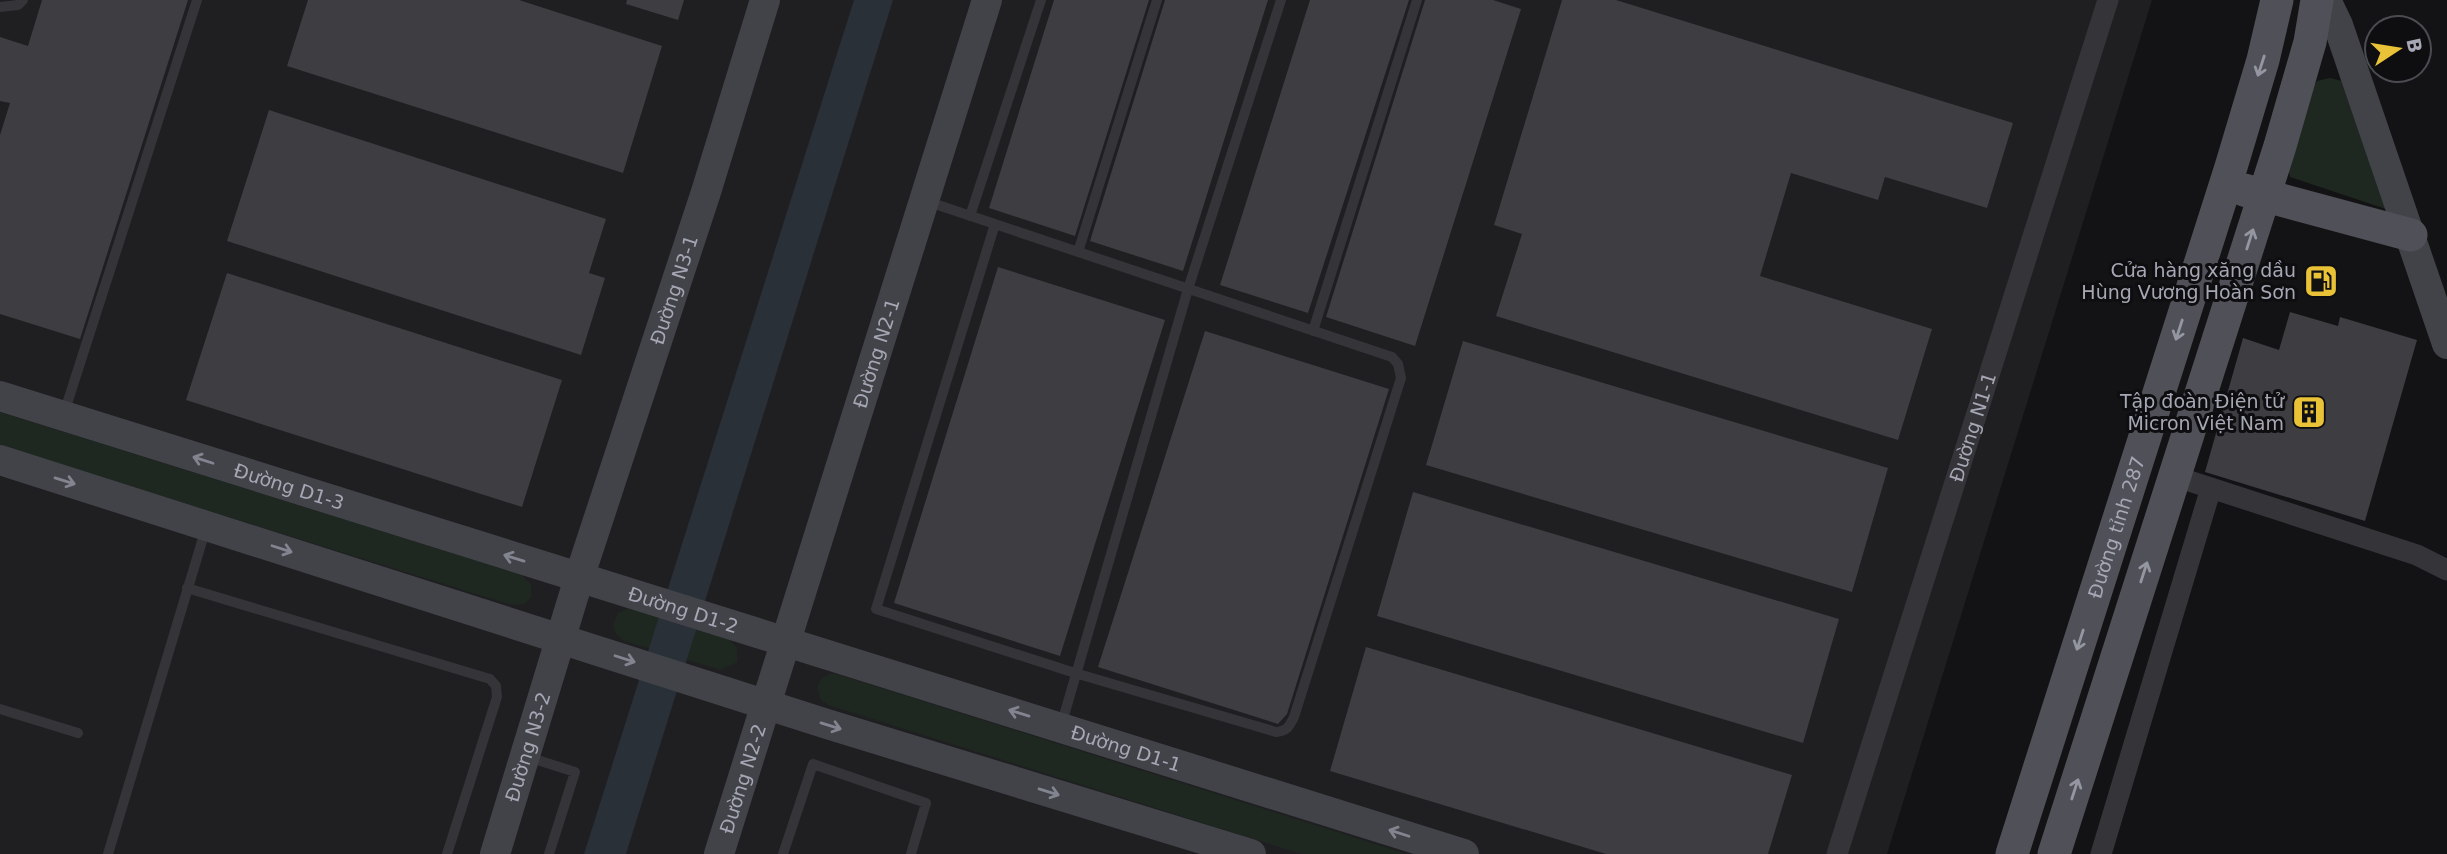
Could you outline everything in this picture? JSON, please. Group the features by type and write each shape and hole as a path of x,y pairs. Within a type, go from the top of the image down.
{"main road":[{"name":"Đường tỉnh 287","path":"2012,854 2225,185 2263,60 2277,0"},
{"path":"2054,854 2263,196 2310,42 2317,0"},
{"path":"2225,185 2411,235"}],"street":[{"name":"Đường N3-1","path":"560,638 706,192 765,0"},
{"name":"Đường N2-1","path":"766,705 986,0"},
{"name":"Đường N1-1","path":"1837,854 2108,0"},
{"path":"2326,0 2338,25 2447,344"},
{"name":"Đường D1-3","path":"0,396 579,578"},
{"path":"0,460 766,705 1251,854"},
{"path":"2174,476 2417,555 2447,570"},
{"path":"2101,854 2211,488"},
{"name":"Đường D1-2","path":"579,578 788,640"},
{"name":"Đường N3-2","path":"495,854 560,638"},
{"name":"Đường D1-1","path":"788,640 1464,854"},
{"name":"Đường N2-2","path":"719,854 766,705"}],"lane":[{"path":"0,7 18,5 23,0"},
{"path":"63,416 197,0"},
{"path":"971,216 1041,0"},
{"path":"1077,252 1157,0"},
{"path":"1061,726 1188,289 1281,0"},
{"path":"1313,331 1418,0"},
{"path":"924,200 1392,357 1398,364 1401,378 1289,728 1276,732 1075,673 876,609 995,224"},
{"path":"108,854 206,525"},
{"path":"187,588 490,679 496,686 497,696 447,854"},
{"path":"0,709 78,733"},
{"path":"525,756 575,772 549,854"},
{"path":"783,854 813,764 926,803 911,854"}],"shaded area":[{"path":"0,0 2152,0 1887,854 0,854"},
{"path":"854,0 893,0 626,854 584,854"},
{"path":"2330,78 2342,81 2392,211 2290,177 2288,169 2312,89 2317,81"},
{"path":"0,412 522,575 531,584 531,597 525,604 512,605 0,446"},
{"path":"629,608 728,638 737,648 737,662 721,670 624,641 616,634 613,625 618,613"},
{"path":"831,673 1407,854 1301,854 828,705 821,700 817,688 821,679"}],"building":[{"path":"42,0 188,0 80,339 0,314 0,135 10,103 0,101 0,37 28,46"},
{"path":"308,0 519,0 662,46 623,173 287,66"},
{"path":"627,0 684,0 678,20 626,4"},
{"path":"1054,0 1149,0 1075,236 989,208"},
{"path":"1165,0 1268,0 1183,271 1090,241"},
{"path":"1310,0 1409,0 1308,313 1220,285"},
{"path":"1425,0 1493,0 1521,9 1415,346 1326,317"},
{"path":"1562,0 1616,0 2013,123 1987,208 1885,177 1878,200 1791,173 1760,276 1932,329 1898,440 1496,316 1522,234 1494,225"},
{"path":"269,110 606,219 589,273 605,278 581,355 227,241"},
{"path":"998,267 1165,320 1060,656 894,603"},
{"path":"227,273 562,380 522,507 186,400"},
{"name":"Tập đoàn Điện tử Micron Việt Nam","path":"2290,312 2338,326 2340,317 2417,340 2365,521 2205,472 2243,338 2279,350"},
{"path":"1205,331 1389,389 1287,714 1278,724 1098,667"},
{"path":"1463,341 1888,468 1852,592 1426,465"},
{"path":"1413,492 1839,619 1803,743 1377,616"},
{"path":"1366,647 1792,775 1768,854 1606,854 1330,771"}],"place":[{"name":"Cửa hàng xăng dầu Hùng Vương Hoàn Sơn","path":"2321,281"},
{"name":"Tập đoàn Điện tử Micron Việt Nam","path":"2309,412"}]}
